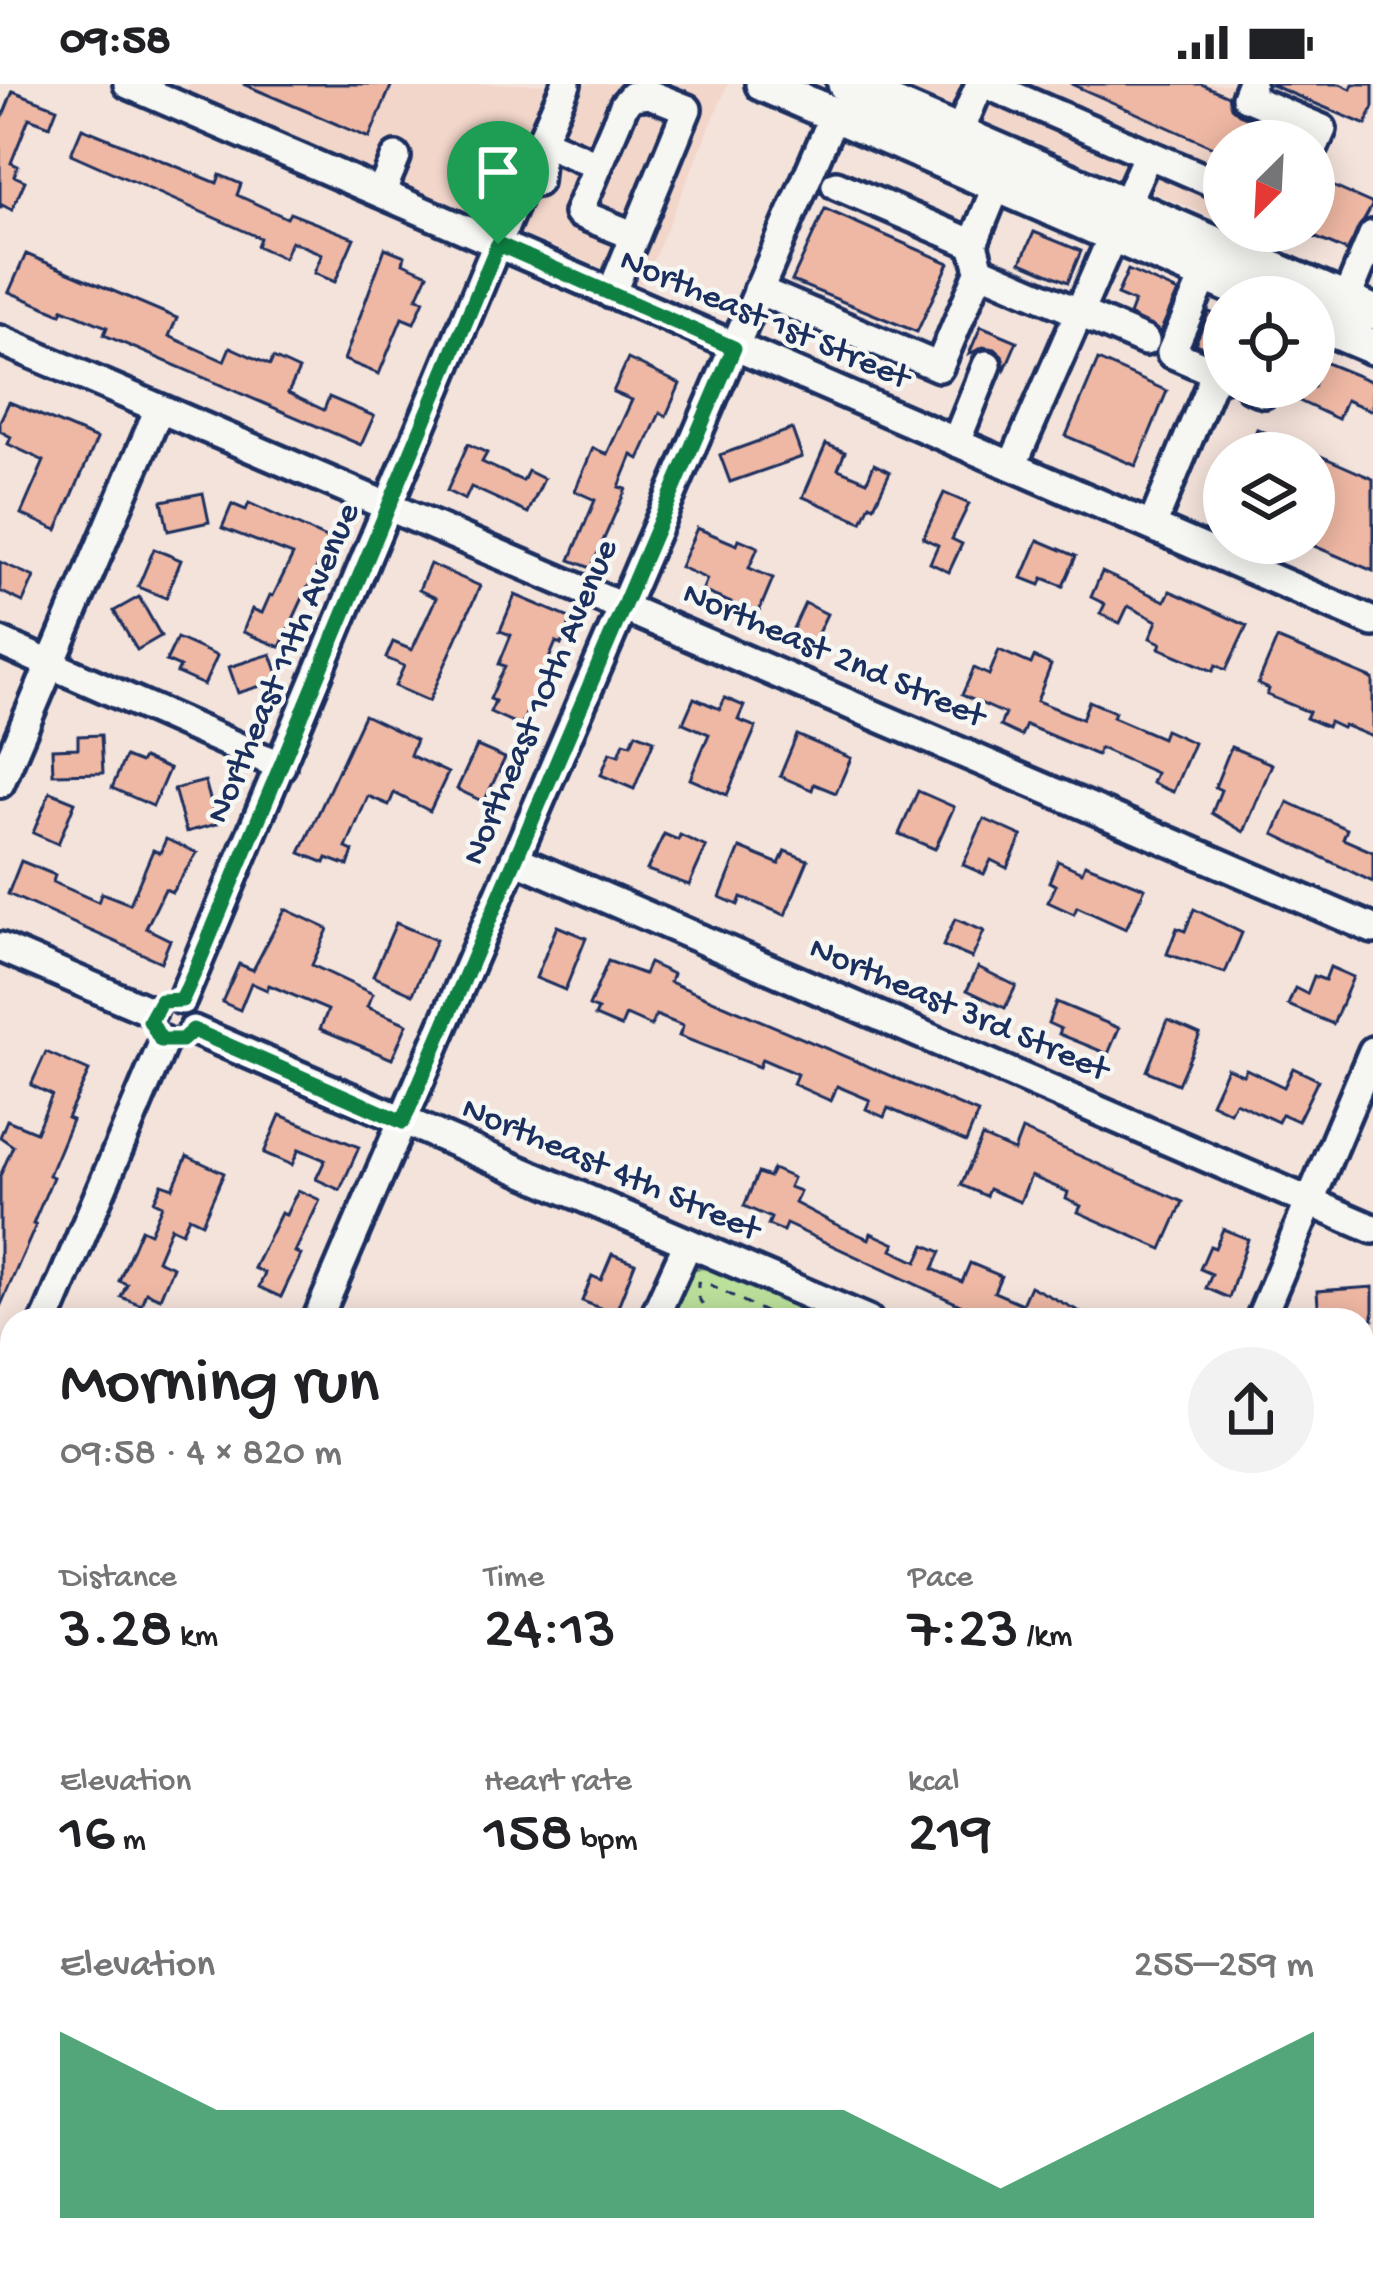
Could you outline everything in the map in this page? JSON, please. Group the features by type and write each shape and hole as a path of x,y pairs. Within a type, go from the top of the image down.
{"main road":[{"path":"763,84 843,92 959,133 1119,220 1205,275"},
{"path":"843,92 998,185 1044,205 1144,225 1173,226 1359,306"},
{"path":"1335,331 1373,347"}],"street":[{"name":"Northeast 11th Avenue","path":"182,1000 453,355 473,339 506,247 537,192 539,153 566,84"},
{"path":"959,133 983,84 1203,178"},
{"path":"1252,84 1246,97 1301,120"},
{"name":"Northeast 1st Street","path":"137,86 1373,622"},
{"name":"Northeast 10th Avenue","path":"322,1308 843,92"},
{"path":"611,294 635,236 687,109 649,94 632,96 624,105 578,212 635,236"},
{"path":"539,153 597,164"},
{"path":"1012,466 1148,154"},
{"path":"381,193 396,157"},
{"path":"836,185 1144,341"},
{"path":"758,290 939,367 998,185"},
{"path":"1359,306 1373,235"},
{"path":"1203,280 1171,353 1203,367"},
{"name":"Northeast 2nd Street","path":"0,340 1373,929"},
{"path":"956,442 987,364"},
{"path":"1152,526 1205,408"},
{"path":"0,783 159,409"},
{"path":"0,642 281,766"},
{"name":"Northeast 3rd Street","path":"515,859 1373,1229"},
{"path":"0,947 152,1012"},
{"path":"182,1000 194,1011 193,1030 182,1040 164,1041 152,1028 152,1012 161,1001 182,1000"},
{"name":"Northeast 4th Street","path":"193,1030 840,1308"},
{"path":"51,1308 164,1041"},
{"path":"1265,1308 1373,1052"},
{"path":"658,1308 688,1243"}],"path":[{"path":"705,1308 698,1297 698,1282 757,1308"}],"shaded area":[{"path":"189,84 728,84 643,285 185,92"},
{"path":"897,84 1249,84 1331,119 1203,120 1203,213"}],"green space":[{"path":"715,1267 812,1308 671,1308 688,1269"}],"building":[{"path":"243,84 392,84 369,138"},
{"path":"1071,84 1201,84 1228,96 1231,107 1254,120 1203,120 1203,143"},
{"path":"1269,84 1340,84 1351,89 1353,84 1373,84 1373,107 1366,125"},
{"path":"13,91 57,108 50,126 29,118 11,163 18,166 14,176 25,181 12,210 2,205 0,209 0,123"},
{"path":"82,128 217,183 220,175 241,184 237,195 287,218 290,213 354,238 335,282 314,273 322,254 291,241 284,258 257,246 260,238 71,154"},
{"path":"1335,187 1373,204 1347,251 1335,246"},
{"path":"825,209 949,263 917,332 792,281"},
{"path":"1034,232 1081,251 1068,282 1021,262"},
{"path":"385,248 428,274 417,298 424,300 414,323 402,318 379,374 344,360"},
{"path":"26,254 177,318 169,336 224,361 230,347 270,365 273,358 299,370 288,393 324,410 329,397 374,416 361,445 104,335 107,327 9,292"},
{"path":"1128,270 1178,292 1160,332 1129,315 1134,302 1117,295"},
{"path":"981,326 1017,341 1005,369 995,349 983,347 969,354"},
{"path":"628,359 680,384 666,416 660,413 639,459 632,455 619,487 626,489 591,568 570,560 595,500 575,491 593,448 607,454 632,400 613,392"},
{"path":"1098,360 1167,391 1136,466 1066,436"},
{"path":"1335,367 1373,382 1373,411 1346,400 1338,419 1314,408 1335,408"},
{"path":"9,402 97,439 57,530 21,514 44,461 8,444 11,437 0,431"},
{"path":"792,429 802,457 730,482 720,455"},
{"path":"468,444 487,453 482,462 523,481 528,471 544,479 528,513 471,487 465,500 447,491"},
{"path":"826,444 845,452 838,469 867,481 874,464 890,472 862,522 803,497"},
{"path":"1335,462 1373,479 1373,571 1335,555"},
{"path":"203,493 209,522 168,531 162,501"},
{"path":"944,493 969,504 952,539 962,544 949,572 930,563 938,545 923,538"},
{"path":"249,503 330,540 280,647 243,632 252,609 262,613 293,555 222,528 232,504 246,510"},
{"path":"697,528 737,545 739,539 758,547 749,568 773,578 758,614 702,591 707,579 680,567"},
{"path":"1038,540 1076,556 1063,586 1043,578 1040,585 1022,578"},
{"path":"154,549 181,560 166,598 138,587"},
{"path":"0,562 34,577 23,602 0,591"},
{"path":"430,564 480,586 429,701 395,686 404,666 386,658 393,642 412,650 436,598 419,590"},
{"path":"1102,572 1165,601 1170,591 1247,626 1226,670 1216,665 1213,671 1159,648 1161,643 1150,638 1157,621 1128,606 1120,623 1100,614 1105,604 1091,597"},
{"path":"515,595 572,619 561,645 556,642 521,726 490,712 495,701 490,699 505,666 499,664 511,635 500,631"},
{"path":"139,597 161,636 137,650 114,611"},
{"path":"805,603 827,614 811,648 789,637"},
{"path":"177,638 217,656 204,685 177,673 180,667 166,661"},
{"path":"1277,639 1373,679 1373,737 1344,725 1329,722 1327,727 1306,718 1309,712 1267,695 1269,689 1258,684"},
{"path":"999,650 1031,664 1034,657 1051,665 1037,701 1082,719 1089,701 1162,738 1165,730 1194,743 1173,792 1152,783 1156,773 1100,748 1097,755 1026,725 1021,736 1000,726 1005,714 962,695 974,668 989,675"},
{"path":"271,654 280,680 238,693 229,667"},
{"path":"694,698 720,709 725,698 744,706 738,720 756,727 727,795 690,779 709,734 683,723"},
{"path":"364,715 416,740 410,755 448,773 430,811 394,793 389,805 368,796 346,848 353,851 348,866 327,858 325,863 300,853"},
{"path":"636,733 654,740 634,789 601,775 610,752 619,755 624,742 631,744"},
{"path":"101,735 103,773 53,774 52,749 78,748 78,736"},
{"path":"797,735 851,758 836,793 814,784 812,790 780,776"},
{"path":"477,746 505,758 484,802 457,789"},
{"path":"1231,747 1272,764 1244,832 1212,813 1221,790 1215,787"},
{"path":"125,757 140,763 143,758 169,769 153,806 112,788"},
{"path":"205,781 217,824 186,832 174,789"},
{"path":"918,791 954,807 935,849 899,834"},
{"path":"50,792 75,802 58,844 33,833"},
{"path":"1288,802 1347,829 1343,839 1373,852 1373,882 1274,834"},
{"path":"984,819 1022,836 1007,868 991,860 984,874 963,865"},
{"path":"664,834 678,840 680,835 706,847 689,885 647,870"},
{"path":"166,839 197,853 172,892 165,889 146,928 170,940 161,962 8,894 21,861 55,875 53,882 98,902 102,893 130,904 153,850 160,853"},
{"path":"740,848 779,864 785,851 808,860 785,915 741,897 738,905 720,897"},
{"path":"1058,861 1082,872 1085,864 1145,888 1126,929 1077,907 1074,914 1048,902 1056,885 1049,882"},
{"path":"285,909 328,929 312,965 373,994 367,1007 407,1024 392,1059 320,1029 328,1010 269,985 267,990 251,983 240,1010 222,1002 239,964 253,970"},
{"path":"1194,909 1242,933 1225,973 1167,954 1177,928 1185,931"},
{"path":"955,919 984,931 972,958 943,946"},
{"path":"396,923 436,940 413,994 373,976"},
{"path":"557,926 586,938 565,990 536,978"},
{"path":"608,961 644,974 649,963 673,974 670,982 978,1113 966,1142 888,1108 884,1117 866,1109 870,1100 837,1086 831,1101 793,1084 797,1074 762,1059 759,1067 679,1036 683,1026 656,1015 651,1026 626,1015 621,1027 595,1016 598,1010 589,1006"},
{"path":"978,967 1016,986 1005,1008 967,990"},
{"path":"1330,967 1353,977 1333,1024 1288,1005 1295,988 1307,994 1314,976 1325,980"},
{"path":"1056,1002 1119,1028 1108,1054 1059,1034 1061,1029 1048,1023"},
{"path":"1168,1020 1200,1034 1178,1084 1147,1071"},
{"path":"46,1052 89,1071 67,1118 72,1120 49,1175 53,1177 36,1225 0,1307 0,1176 13,1146 0,1137 7,1120 36,1132 52,1095 31,1085"},
{"path":"1227,1068 1243,1075 1246,1069 1284,1087 1293,1068 1318,1080 1298,1121 1282,1114 1278,1122 1235,1102 1230,1112 1211,1103"},
{"path":"280,1115 359,1147 340,1190 316,1179 325,1160 299,1149 292,1165 264,1153"},
{"path":"1022,1130 1183,1202 1162,1249 1078,1212 1081,1206 1066,1199 1068,1192 1031,1176 1020,1202 989,1189 986,1196 961,1185 982,1137 1014,1151"},
{"path":"187,1156 224,1173 202,1223 189,1217 182,1232 171,1227 157,1260 173,1267 160,1298 146,1292 141,1305 121,1297 127,1284 119,1281 141,1229 150,1233 162,1205 154,1201 162,1184 173,1188"},
{"path":"773,1169 793,1178 789,1187 800,1191 795,1203 869,1239 871,1233 895,1244 892,1250 917,1262 925,1245 941,1252 933,1269 962,1282 970,1263 1001,1276 994,1292 1022,1304 1030,1286 1073,1308 967,1308 786,1224 783,1231 768,1225 771,1218 744,1206 758,1173 769,1177"},
{"path":"298,1190 320,1200 295,1252 301,1255 281,1297 259,1287 265,1273 254,1268"},
{"path":"1223,1229 1248,1239 1229,1298 1206,1288 1212,1274 1200,1269"},
{"path":"612,1254 635,1263 617,1308 582,1301 592,1276 601,1280"},
{"path":"1373,1287 1373,1308 1318,1308 1317,1291"}],"route":[{"path":"498,244 734,348 403,1122 193,1030 182,1040 161,1040 150,1021 161,1001 182,1000 196,969 498,244"}]}
